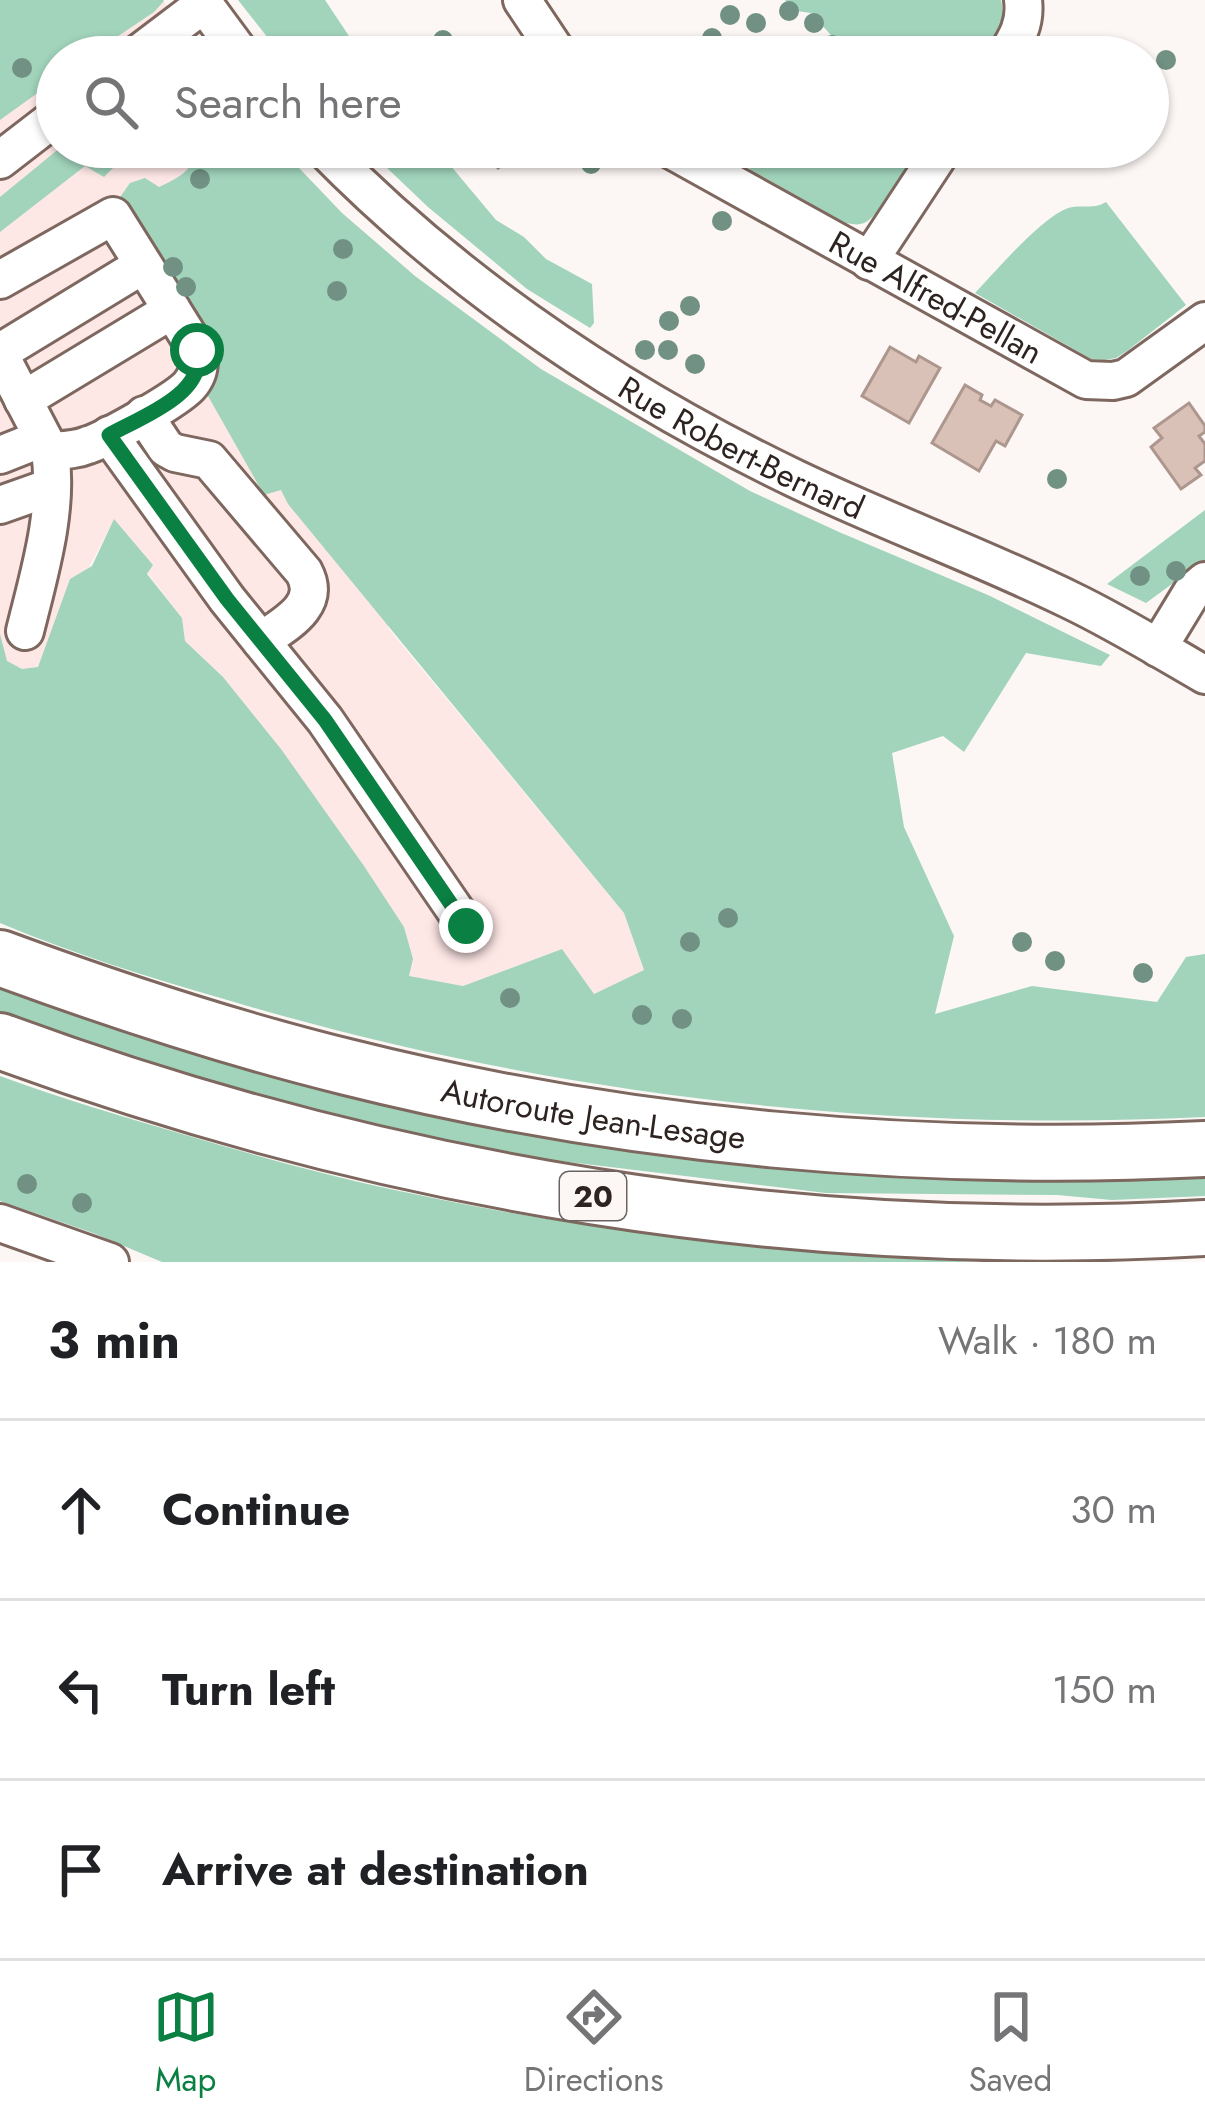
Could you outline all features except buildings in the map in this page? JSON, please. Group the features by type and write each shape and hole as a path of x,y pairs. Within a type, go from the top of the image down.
{"highway":[{"name":"Autoroute Jean-Lesage","path":"0,958 180,1020 317,1060 458,1092 614,1119 904,1149 1081,1153 1205,1149"},
{"name":"20","path":"0,1041 154,1094 305,1137 557,1190 770,1217 915,1229 1205,1228"}],"street":[{"path":"522,0 546,36"},
{"path":"1017,36 1023,0"},
{"path":"160,36 202,2 228,36"},
{"path":"0,160 36,132"},
{"name":"Rue Robert-Bernard","path":"344,168 424,244 514,313 608,375 796,479 1035,584 1205,674"},
{"name":"Rue Alfred-Pellan","path":"703,168 1086,380 1126,379 1205,321"},
{"path":"869,261 930,168"},
{"path":"0,280 113,216 200,361 189,387 90,445 48,459 0,455"},
{"path":"25,631 39,568 48,459 0,354 143,265"},
{"path":"23,400 172,310"},
{"path":"144,415 166,448 209,460 310,583 304,608 261,641"},
{"path":"109,435 227,599 325,720 466,926"},
{"path":"0,505 48,459"},
{"path":"1158,648 1181,608 1205,580"},
{"path":"0,1223 110,1262"}],"shaded area":[{"path":"7,0 163,0 189,36 36,36 36,168 299,168 342,213 415,276 388,628 624,913 644,970 594,994 562,949 463,986 408,976 281,749 223,677 185,641 182,618 111,525 38,667 0,674 0,5"}],"green space":[{"path":"0,0 164,1 118,36 36,36 36,94 0,120"},
{"path":"238,0 325,0 349,36 266,36"},
{"path":"785,0 1001,0 1002,16 994,36 832,36 811,13 797,11"},
{"path":"36,167 82,168 0,232 0,197"},
{"path":"88,168 113,168 104,177"},
{"path":"188,168 299,168 342,213 415,276 541,369 750,491 988,595 1110,655 1101,666 1026,653 964,752 943,736 892,753 904,827 954,936 935,1014 1032,986 1157,1002 1186,957 1205,954 1205,1117 957,1119 833,1112 587,1082 344,1032 139,973 0,923 0,634 7,661 22,669 38,667 70,579 92,566 114,519 153,565 147,574 182,618 185,641 223,677 281,749 404,927 413,959 409,976 463,986 562,949 594,994 644,970 624,913 281,490 264,495 208,396 203,372 118,200 130,183 145,178 159,187"},
{"path":"387,168 453,168 496,220 524,237 546,259 592,284 594,323 590,328 527,289"},
{"path":"906,168 879,209 866,222 856,224 846,223 749,169"},
{"path":"1106,202 1186,305 1127,351 1116,358 1091,359 975,293 1045,222 1068,208"},
{"path":"1205,510 1205,560 1146,603 1107,584"},
{"path":"0,983 239,1062 1205,1171 1205,1196 1112,1200 1057,1195 826,1193 494,1153 204,1087 0,1017"},
{"path":"0,1076 270,1159 488,1209 697,1240 977,1262 162,1262 0,1201"}],"route":[{"path":"197,350 200,361 189,387 109,435 227,599 325,720 466,926"}]}
